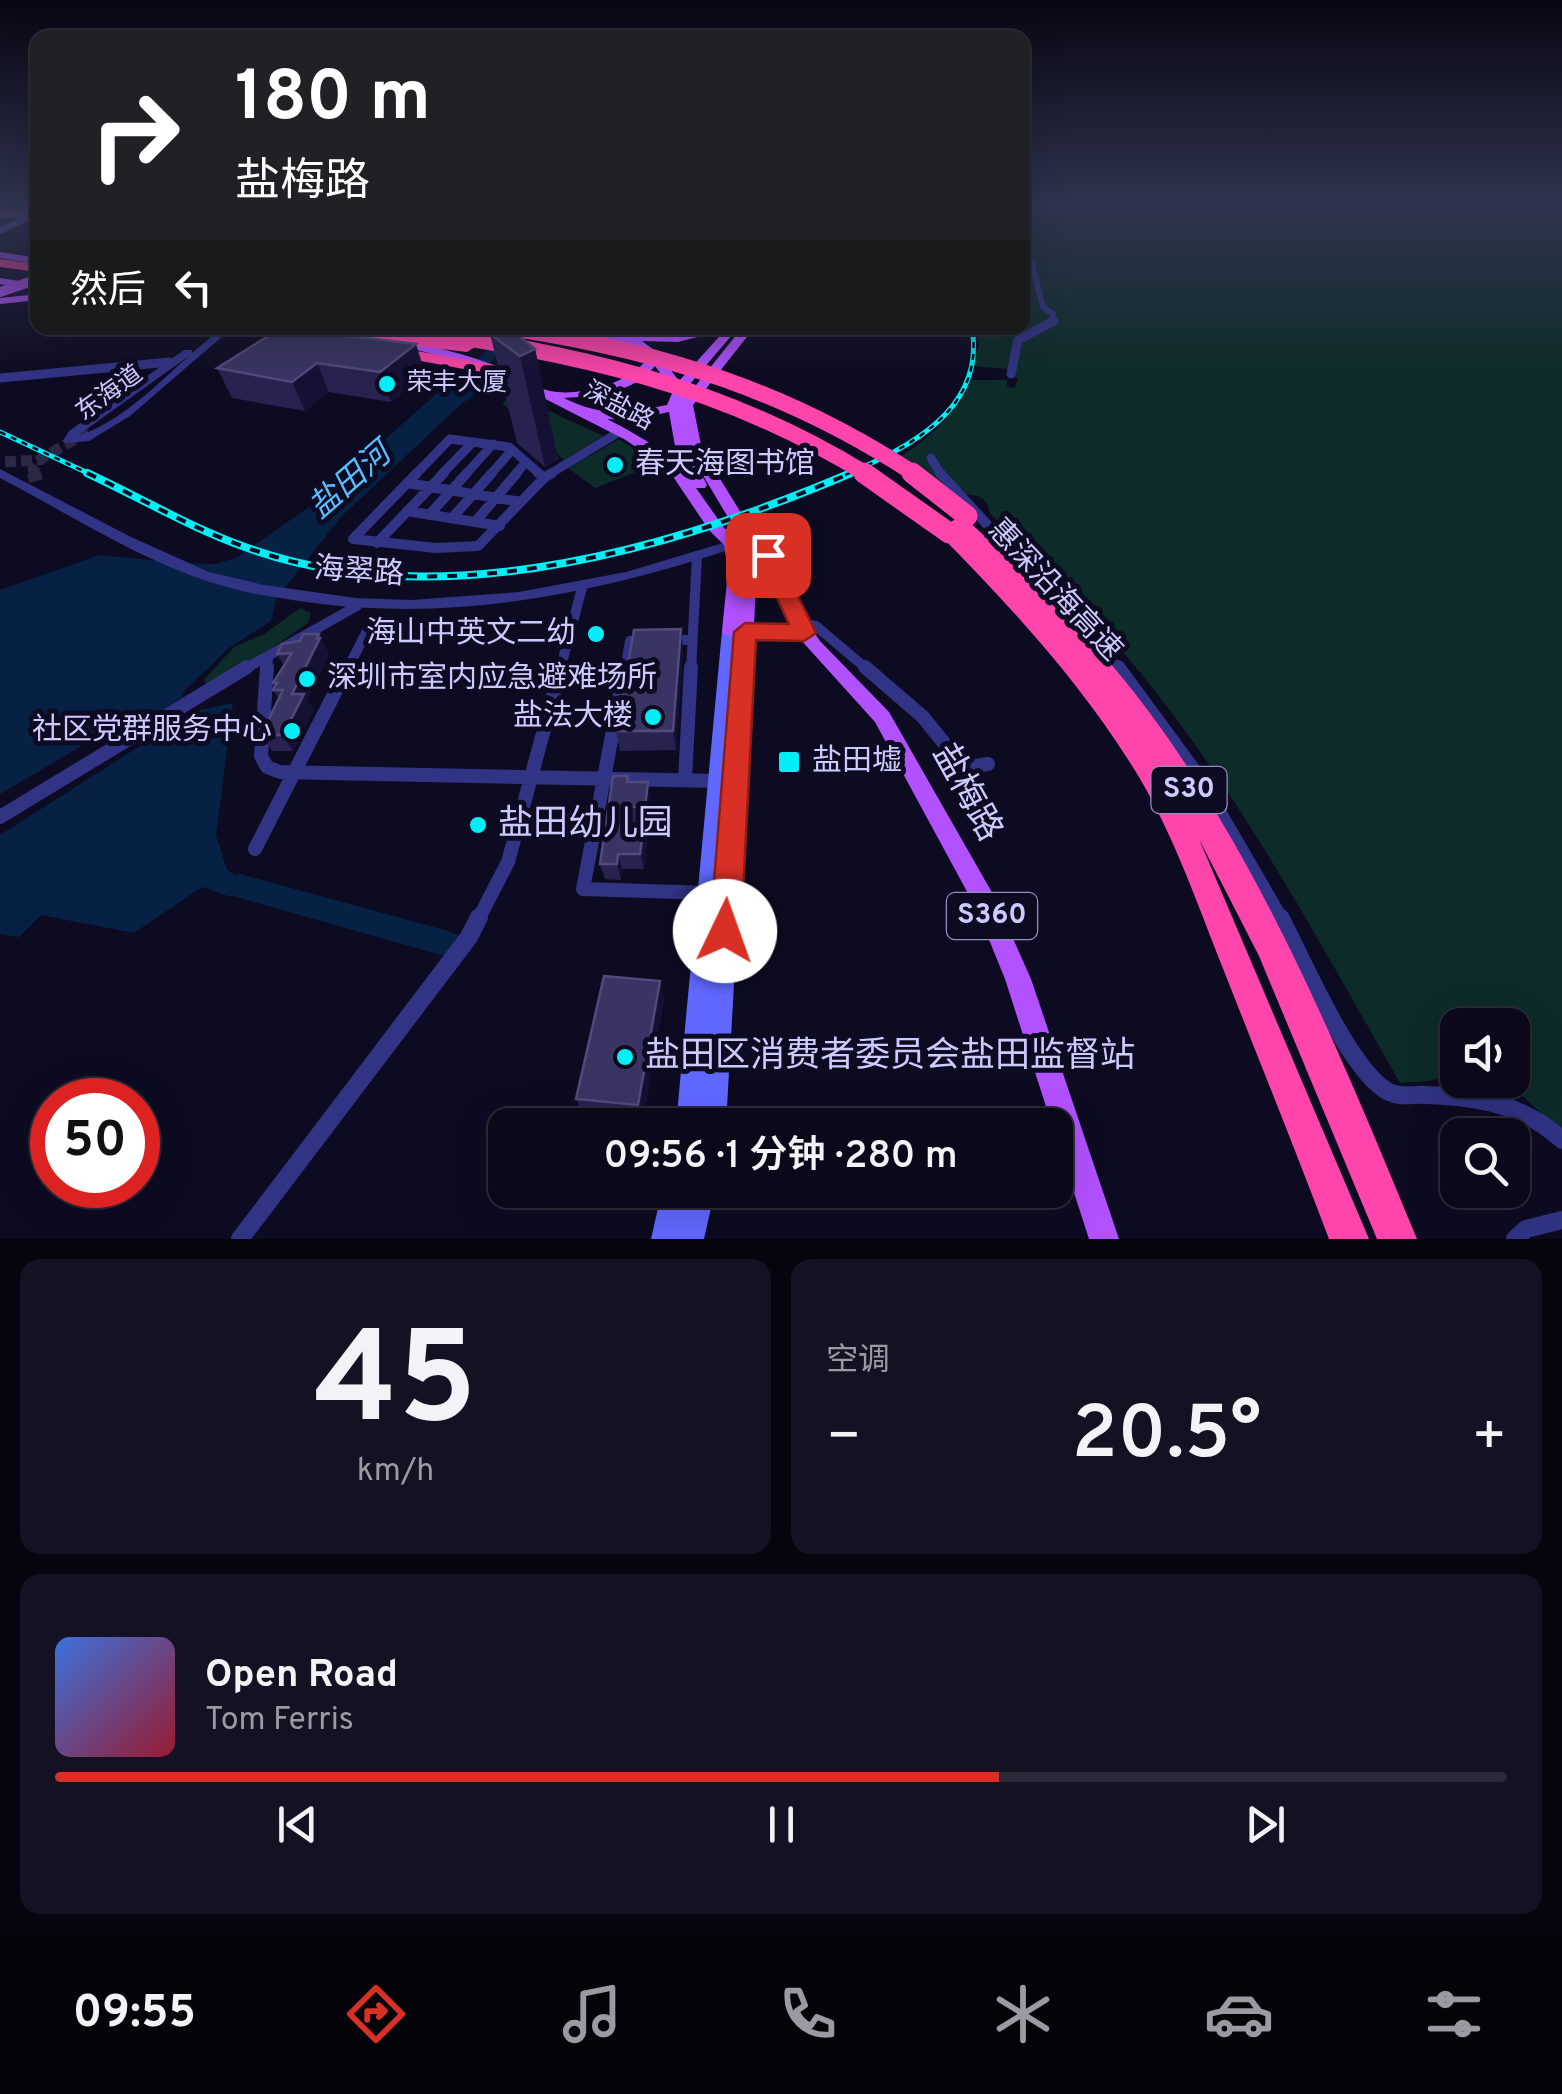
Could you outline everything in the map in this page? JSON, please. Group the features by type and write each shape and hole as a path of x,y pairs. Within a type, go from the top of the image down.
{"highway":[{"path":"0,273 30,279"},
{"path":"277,335 411,354 583,364 722,408 953,528"},
{"path":"345,335 468,356 506,372"},
{"name":"惠深沿海高速","path":"446,335 589,358 706,392 788,427 1014,568 1146,723 1185,782 1278,958 1397,1239"},
{"name":"惠深沿海高速","path":"501,335 598,350 714,383 800,419 921,492 1100,698 1152,774 1195,863 1349,1239"},
{"path":"543,335 664,357 768,393 898,461 953,528"}],"main road":[{"path":"0,281 30,280"},
{"path":"0,292 30,283"},
{"path":"0,302 30,298"},
{"name":"深盐路","path":"618,335 654,356 679,401"},
{"path":"625,336 678,339 693,335"},
{"path":"692,1108 718,894 738,631 733,544 682,452 679,401 727,335"},
{"path":"586,414 618,417 679,401 741,335"},
{"path":"542,392 570,394 610,387 645,370 654,356"},
{"name":"深盐路","path":"506,372 650,450 679,474 718,533 733,544"},
{"path":"679,401 695,450 738,519 750,567 718,781 712,1108"},
{"path":"679,474 707,496"},
{"name":"盐梅路","path":"738,519 768,555 802,628 882,717 986,904 1018,979 1104,1239"},
{"path":"738,631 802,628"},
{"path":"666,1239 673,1208"},
{"path":"689,1239 696,1208"}],"street":[{"path":"1030,263 1043,307 1052,314 1054,322 1030,331"},
{"name":"东海道","path":"210,335 192,352 94,436 69,441 73,433 172,364 192,352 217,335"},
{"path":"1011,374 1018,340 1024,335"},
{"path":"0,378 172,364"},
{"name":"东海道","path":"89,430 172,364"},
{"path":"544,478 512,450 450,439 353,539 472,548 487,541 544,478 619,432"},
{"path":"377,543 472,442"},
{"path":"430,515 493,444"},
{"path":"452,518 512,450"},
{"path":"931,458 948,484 1094,640 1176,743 1215,803 1348,1046 1370,1078 1396,1095 1496,1100 1520,1107 1539,1117 1562,1140"},
{"name":"海翠路","path":"0,460 6,462 5,468 118,528 160,556 206,576 250,588 357,606 505,600 582,588 733,544"},
{"path":"475,522 525,463"},
{"name":"海翠路","path":"0,473 118,528"},
{"path":"407,483 522,502"},
{"path":"407,511 500,526"},
{"path":"685,779 697,556"},
{"path":"240,1239 469,937 508,862 582,588"},
{"path":"0,817 193,699 357,606"},
{"path":"802,628 816,626 923,717 964,768 988,764"},
{"path":"255,849 366,631"},
{"path":"692,640 630,641 583,890 718,894"},
{"path":"268,658 261,756 267,768 295,772 718,781"},
{"path":"1516,1239 1526,1229 1562,1220"}],"green space":[{"path":"1030,262 1562,262 1562,1133 1525,1098 1530,1098 1530,1008 1440,1008 1440,1078 1400,1083 1254,833 1190,737 1136,667 990,513 983,499 945,491 898,458 941,425 970,380 1007,380 1007,386 1014,388 1018,380 1008,369 971,366 979,347 977,335 1030,335"},
{"path":"515,395 603,436 564,460 502,403"},
{"path":"619,439 656,464 595,488 568,468"},
{"path":"300,608 311,613 308,623 263,654 206,684 204,680 234,647 264,634"}],"water":[{"path":"462,371 489,384 460,405 341,517 276,599 271,621 229,648 182,693 183,697 159,712 136,714 0,794 0,590 100,555 214,564 236,558 309,507"},
{"path":"233,703 216,835 227,870 245,880 231,897 202,887 134,933 41,915 19,937 0,934 0,835 195,711"}],"building":[{"path":"270,335 340,335 416,344 380,372 317,363 292,382 217,368"},
{"path":"491,335 518,335 535,349 520,356"},
{"path":"681,629 673,731 616,731 634,630"},
{"path":"303,634 319,634 320,638 292,694 304,694 283,735 261,735 283,690 273,690 277,683 273,683 292,653 277,654 282,644 300,641"},
{"path":"613,776 628,776 627,782 648,782 645,807 626,807 623,826 644,826 640,854 618,854 617,864 600,864"},
{"name":"盐田区消费者委员会盐田监督站","path":"604,976 660,981 638,1105 576,1099"}],"waterway":[{"name":"盐田河","path":"452,395 509,335"},
{"path":"240,886 448,944"}],"tunnel":[{"path":"5,462 39,460 89,431"},
{"path":"35,475 33,469 41,459"},
{"path":"34,473 36,481"}],"railway":[{"path":"845,475 917,438 955,403 967,382 973,357 972,335"},
{"path":"0,432 92,475"},
{"path":"87,473 245,547 319,567 396,576 474,575 631,549 707,527 851,473"}],"place":[{"name":"荣丰大厦","path":"387,384"},
{"name":"春天海图书馆","path":"615,465"},
{"name":"海山中英文二幼","path":"596,634"},
{"name":"深圳市室内应急避难场所","path":"307,679"},
{"name":"盐法大楼","path":"653,717"},
{"name":"社区党群服务中心","path":"292,731"},
{"name":"盐田墟","path":"789,762"},
{"name":"盐田幼儿园","path":"478,825"},
{"name":"盐田区消费者委员会盐田监督站","path":"625,1057"}],"route":[{"path":"725,931 745,632 804,633 768,555"}]}
